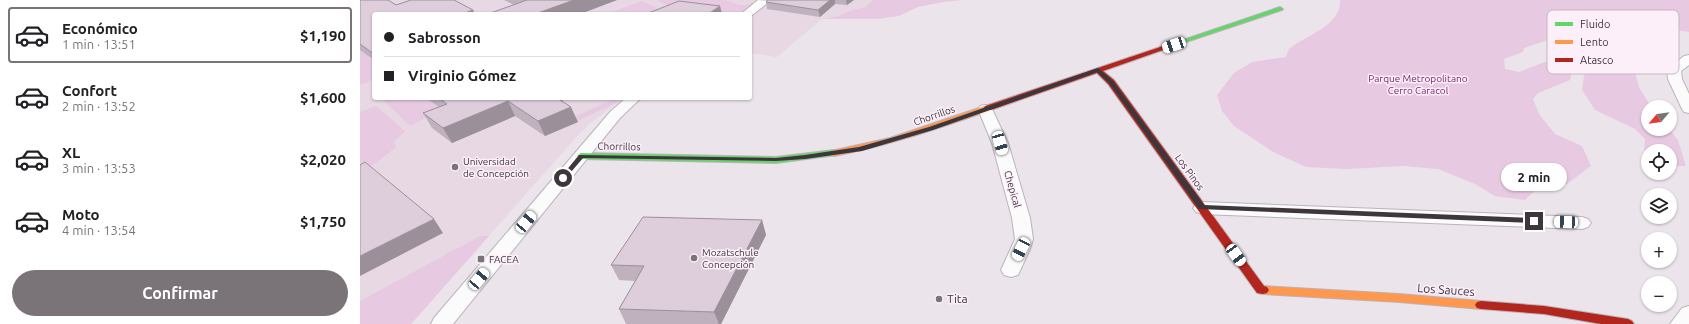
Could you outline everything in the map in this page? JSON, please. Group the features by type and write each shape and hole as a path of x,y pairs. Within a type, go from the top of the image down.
{"street":[{"path":"750,12 764,1"},
{"name":"Chorrillos","path":"581,156 745,160 805,157 859,149 931,129 1098,70 1280,9"},
{"path":"1679,66 1689,59"},
{"name":"Los Pinos","path":"1098,70 1111,82 1261,290"},
{"path":"1674,74 1675,79 1689,109"},
{"path":"441,324 615,115 632,100"},
{"name":"Chepical","path":"985,109 1000,143 1021,218 1024,239 1011,270"},
{"path":"1202,208 1582,223"},
{"name":"Los Sauces","path":"1261,290 1544,310 1628,324"},
{"path":"1680,324 1689,314"}],"shaded area":[{"name":"Universidad de Concepción","path":"360,0 873,0 865,7 849,11 840,16 822,19 777,57 752,53 752,12 372,12 372,100 621,100 592,122 579,134 411,324 360,324"}],"green space":[{"path":"657,0 725,0 739,5 747,5 758,0 744,12 679,12"},
{"path":"873,0 962,0 918,7 899,16 877,19 822,19 839,16 849,11 865,7"},
{"name":"Parque Metropolitano Cerro Caracol","path":"1340,0 1689,0 1689,32 1679,31 1679,10 1547,10 1547,40 1524,48 1523,52 1504,59 1505,69 1519,72 1545,62 1547,62 1547,74 1571,74 1570,80 1538,93 1533,99 1539,114 1555,134 1582,146 1591,166 1567,184 1542,184 1525,200 1495,196 1475,184 1438,169 1403,166 1348,169 1306,167 1273,152 1234,126 1222,111 1217,95 1234,73 1252,62 1286,57 1290,48 1321,29 1335,16 1339,9"},
{"path":"642,1 661,10 660,12 612,12"},
{"path":"360,50 372,59 372,81 360,85"},
{"name":"Parque Metropolitano Cerro Caracol","path":"1585,74 1636,74 1639,87 1647,100 1641,100 1641,135 1635,129 1595,110 1582,90"},
{"path":"383,100 459,100 410,126"},
{"path":"612,100 622,100 578,121 572,118"},
{"path":"376,106 405,131 394,142 396,147 376,163 361,171 360,175 360,112"},
{"name":"Parque Metropolitano Cerro Caracol","path":"1642,136 1675,136 1678,140 1686,166 1677,166 1677,144 1645,144 1645,139"},
{"path":"480,236 489,236 411,324 360,324 360,301"}],"building":[{"path":"360,0 388,0 396,5 411,0 454,0 473,10 468,12 372,12 372,53 360,44"},
{"path":"527,0 574,0 541,12 494,12"},
{"path":"768,0 830,0 818,10 766,2"},
{"path":"679,1 720,6 711,12 651,12"},
{"path":"442,100 560,100 571,107 538,121 508,101 443,128 423,113 447,104"},
{"path":"365,162 434,219 360,256 360,165"},
{"name":"Mozatschule Concepción","path":"643,217 762,220 714,312 619,309 644,266 611,265"}],"traffic: fast":[{"path":"1181,42 1280,9"},
{"path":"581,156 776,160 834,153"}],"traffic: slow":[{"path":"834,153 854,150 893,140 988,108"},
{"path":"1263,290 1399,298 1481,305"}],"traffic: jam":[{"path":"988,108 1181,42"},
{"path":"1098,70 1111,82 1261,290 1263,290"},
{"path":"1481,305 1544,310 1628,324"}],"place":[{"name":"Universidad de Concepción","path":"455,167"},
{"name":"Mozatschule Concepción","path":"694,258"},
{"name":"FACEA","path":"481,259"},
{"name":"Tita","path":"939,299"}],"route":[{"path":"563,178 581,156 776,160 859,149 931,129 1098,70 1111,82 1202,208 1534,221"}]}
